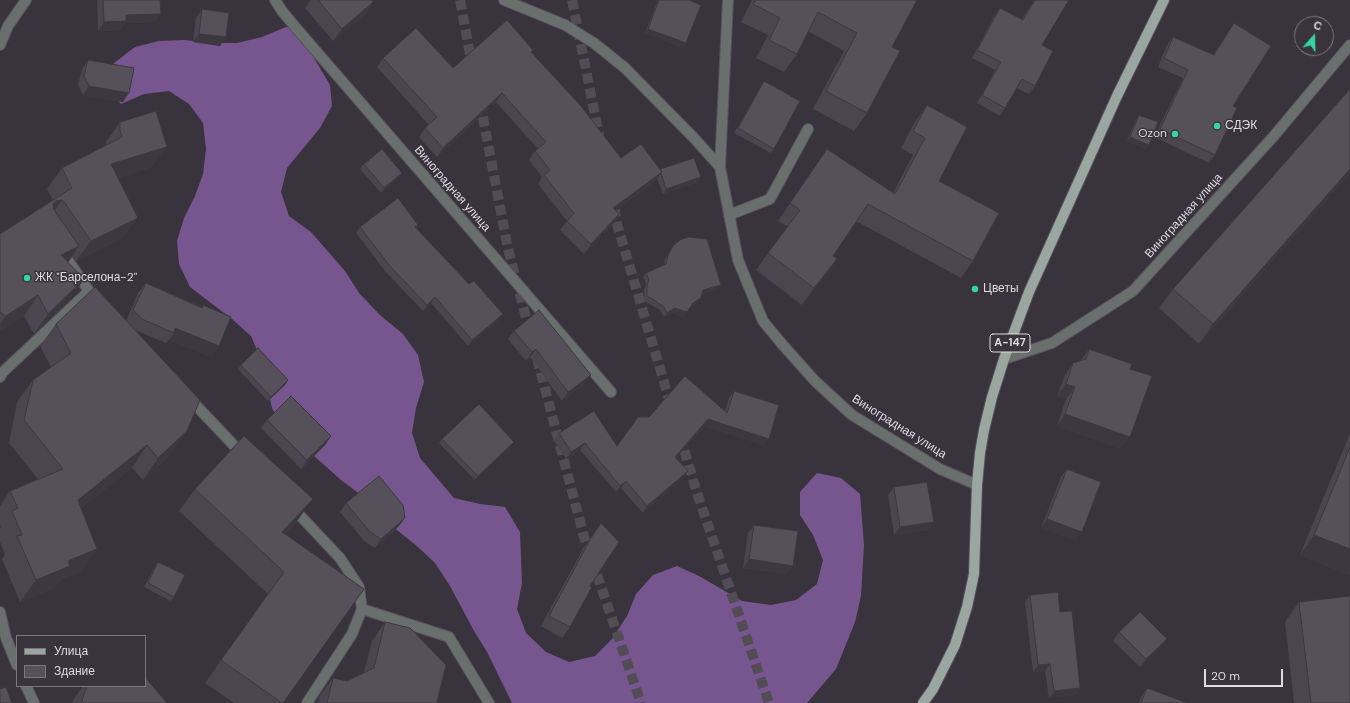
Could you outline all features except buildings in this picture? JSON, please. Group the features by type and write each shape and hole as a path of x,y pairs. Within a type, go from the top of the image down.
{"main road":[{"name":"А-147","path":"923,703 933,689 955,645 967,606 974,574 977,485 984,430 992,397 1004,359 1029,292 1117,96 1164,0"}],"street":[{"path":"0,45 8,26 26,0"},
{"name":"Виноградная улица","path":"275,0 297,29 611,392"},
{"path":"504,0 565,25 594,43 625,68 694,138 720,167"},
{"name":"Виноградная улица","path":"728,0 720,167 738,260 763,321 814,381 852,415 940,469 977,485"},
{"name":"Виноградная улица","path":"1004,359 1052,343 1133,291 1273,137 1350,45"},
{"path":"729,215 770,199 808,129"},
{"path":"54,240 89,291 105,309"},
{"path":"0,377 3,372 89,291"},
{"path":"182,390 253,465"},
{"path":"285,500 340,558 359,587 362,609 352,634 307,703"},
{"path":"362,609 449,637 489,703"},
{"path":"0,612 3,639 16,663"},
{"path":"26,687 34,703"}],"shaded area":[{"path":"286,27 297,29 330,85 332,106 320,128 287,168 281,192 289,216 311,232 345,271 359,293 380,315 403,334 418,355 424,382 416,408 412,433 420,458 454,498 480,504 505,507 520,532 522,583 517,609 526,633 546,652 569,662 595,656 612,639 627,616 636,594 653,575 677,566 699,576 742,601 771,605 796,600 817,584 823,560 813,535 800,515 800,492 817,473 841,478 860,494 864,545 861,596 855,622 836,669 807,703 512,703 487,652 450,586 435,563 397,530 361,495 341,480 284,429 272,408 261,359 251,336 232,319 190,287 179,264 177,241 184,218 195,196 203,174 206,149 203,123 189,104 169,91 144,94 121,104 106,85 114,63 135,47 159,41 184,40 211,43 237,43 262,37"}],"tunnel":[{"path":"460,0 472,65"},
{"path":"572,0 600,140"},
{"path":"480,102 508,249 530,333"},
{"path":"614,207 617,224 672,409"},
{"path":"537,358 584,537 641,703"},
{"path":"680,436 697,493 769,703"}],"place":[{"name":"СДЭК","path":"1217,126"},
{"name":"Ozon","path":"1175,134"},
{"name":"ЖК \"Барселона-2\"","path":"27,278"},
{"name":"Цветы","path":"975,289"}]}
